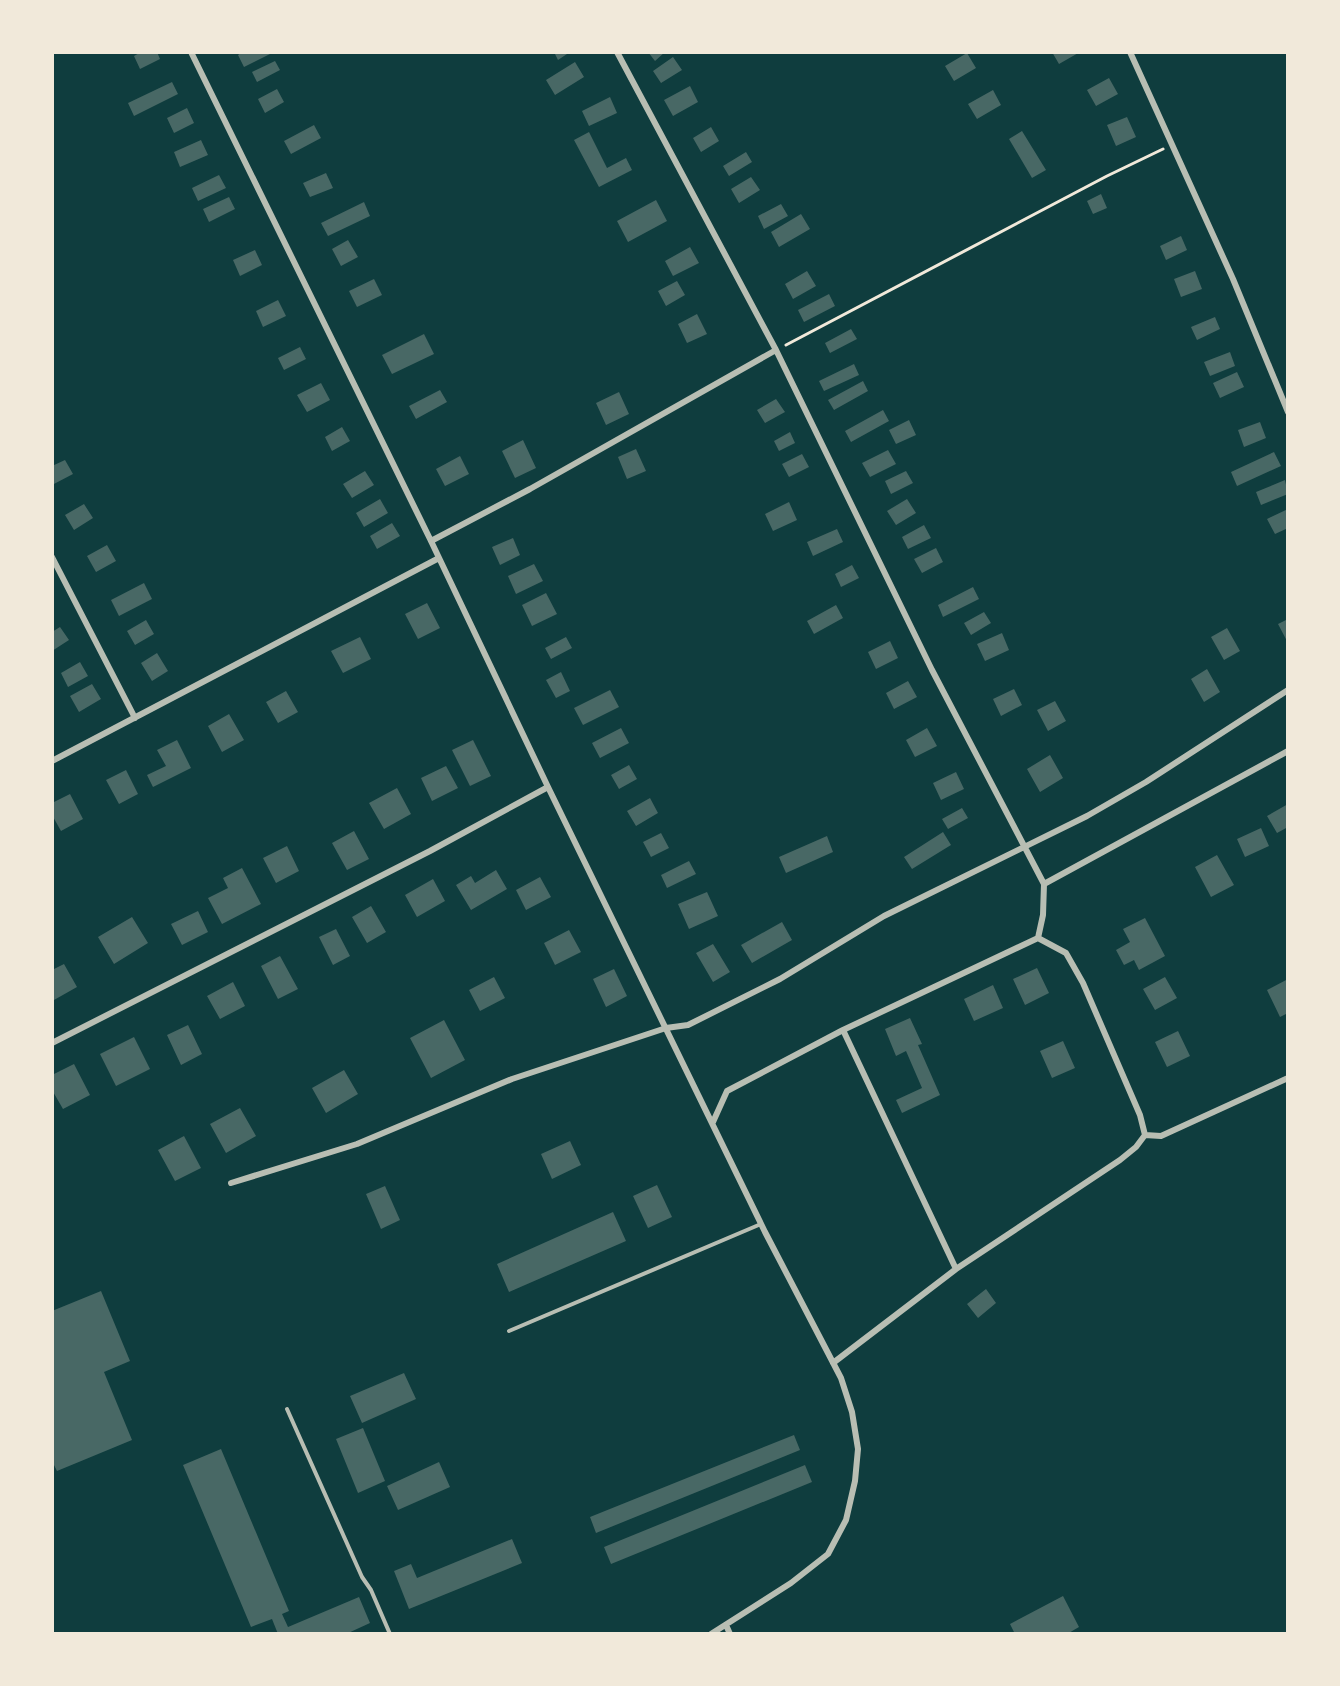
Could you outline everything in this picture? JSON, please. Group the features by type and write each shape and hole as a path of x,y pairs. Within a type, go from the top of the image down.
{"street":[{"path":"191,52 762,1224 842,1378 852,1412 858,1449 855,1481 846,1520 828,1554 791,1583 711,1634"},
{"path":"617,52 776,350 932,670 1044,884 1043,915 1038,938"},
{"path":"1130,52 1233,279 1287,412"},
{"path":"431,541 530,489 776,350"},
{"path":"52,556 135,718"},
{"path":"52,761 439,558"},
{"path":"231,1183 357,1144 512,1079 666,1028 688,1025 780,979 884,916 1087,816 1146,782 1287,690"},
{"path":"1044,884 1287,751"},
{"path":"52,1043 430,851 548,787"},
{"path":"713,1122 728,1090 843,1030 1038,938"},
{"path":"1038,938 1066,953 1083,983 1140,1115 1145,1135"},
{"path":"843,1030 956,1269"},
{"path":"1145,1135 1161,1136 1287,1078"},
{"path":"833,1364 956,1269 1120,1160 1136,1147 1145,1135"},
{"path":"726,1625 730,1634"}],"lane":[{"path":"509,1332 762,1224"},
{"path":"287,1409 390,1634"}],"path":[{"path":"776,350 1107,176 1173,144"}],"building":[{"path":"141,52 157,52 160,59 140,69 134,56"},
{"path":"242,52 274,52 244,67 238,55"},
{"path":"554,52 570,52 558,60"},
{"path":"648,52 665,52 655,61"},
{"path":"1052,52 1080,52 1059,64"},
{"path":"967,53 976,68 954,81 945,66"},
{"path":"673,57 682,70 661,83 653,71"},
{"path":"275,61 280,70 257,82 252,72"},
{"path":"575,62 584,77 555,95 546,80"},
{"path":"1109,78 1118,94 1096,106 1087,90"},
{"path":"172,82 178,94 134,116 128,103"},
{"path":"690,86 698,102 673,116 664,100"},
{"path":"277,89 284,102 265,113 258,99"},
{"path":"993,90 1001,105 977,119 968,104"},
{"path":"610,97 617,113 589,126 582,111"},
{"path":"187,108 194,123 174,133 167,118"},
{"path":"1127,117 1136,137 1116,146 1107,125"},
{"path":"314,125 321,138 291,154 284,141"},
{"path":"711,127 719,141 701,152 693,138"},
{"path":"1022,131 1046,170 1032,178 1009,139"},
{"path":"589,132 607,168 626,158 632,170 599,187 574,140"},
{"path":"201,140 208,155 180,167 174,152"},
{"path":"746,152 752,162 729,176 723,166"},
{"path":"326,173 333,188 310,197 303,183"},
{"path":"219,175 226,188 198,201 192,188"},
{"path":"751,177 760,190 739,203 731,189"},
{"path":"1101,194 1107,208 1093,214 1087,201"},
{"path":"229,197 235,209 209,222 203,209"},
{"path":"656,200 667,221 628,242 617,221"},
{"path":"364,202 370,216 328,236 321,223"},
{"path":"781,204 788,216 764,229 758,216"},
{"path":"801,214 810,229 779,247 771,232"},
{"path":"1181,236 1187,250 1166,260 1160,246"},
{"path":"348,240 358,257 341,266 332,249"},
{"path":"690,247 699,263 673,276 665,261"},
{"path":"255,250 262,265 240,276 233,260"},
{"path":"807,271 816,286 793,299 785,284"},
{"path":"1195,271 1202,289 1181,297 1174,279"},
{"path":"374,279 382,295 357,307 349,291"},
{"path":"677,281 685,295 666,306 658,291"},
{"path":"829,294 835,306 804,322 798,310"},
{"path":"278,300 286,316 263,327 256,311"},
{"path":"697,314 707,334 687,343 678,324"},
{"path":"1215,317 1220,329 1197,340 1191,327"},
{"path":"851,329 857,339 830,353 825,343"},
{"path":"424,334 434,354 392,374 382,355"},
{"path":"300,347 306,359 284,370 278,358"},
{"path":"1230,352 1235,366 1210,376 1204,362"},
{"path":"854,364 859,375 824,391 819,381"},
{"path":"1237,372 1244,387 1220,398 1213,383"},
{"path":"863,381 868,391 834,410 828,400"},
{"path":"321,383 330,400 307,412 297,395"},
{"path":"440,390 447,402 416,419 409,406"},
{"path":"619,392 629,414 606,425 596,403"},
{"path":"776,399 785,412 765,423 757,410"},
{"path":"883,410 889,421 851,442 845,431"},
{"path":"909,420 916,435 896,444 889,430"},
{"path":"1260,422 1266,438 1244,447 1238,430"},
{"path":"342,427 350,441 332,451 325,437"},
{"path":"790,432 795,443 779,451 774,441"},
{"path":"523,440 536,468 515,478 502,451"},
{"path":"636,449 646,471 627,479 618,457"},
{"path":"888,450 896,464 870,477 862,463"},
{"path":"1274,452 1281,466 1237,486 1231,472"},
{"path":"802,454 809,467 789,477 782,464"},
{"path":"460,456 469,474 445,486 436,469"},
{"path":"65,460 73,474 52,485 52,466"},
{"path":"365,471 374,485 352,498 343,484"},
{"path":"906,471 913,483 891,494 885,481"},
{"path":"1285,480 1288,494 1261,505 1256,492"},
{"path":"380,499 388,513 364,527 356,513"},
{"path":"907,499 916,513 896,525 887,511"},
{"path":"789,502 797,520 773,531 765,514"},
{"path":"84,504 93,518 74,530 65,515"},
{"path":"1288,509 1288,528 1275,534 1267,519"},
{"path":"392,523 400,536 377,549 370,536"},
{"path":"924,525 931,538 908,549 902,537"},
{"path":"837,529 843,542 813,556 807,542"},
{"path":"513,538 520,555 500,565 492,547"},
{"path":"107,545 116,561 96,572 87,556"},
{"path":"936,548 943,562 922,573 914,559"},
{"path":"534,564 543,581 516,594 508,576"},
{"path":"852,565 859,578 841,587 835,574"},
{"path":"144,583 152,599 119,616 111,600"},
{"path":"973,587 979,599 943,617 938,605"},
{"path":"546,593 557,614 532,626 522,605"},
{"path":"427,603 440,628 418,639 405,614"},
{"path":"836,605 843,618 814,634 807,621"},
{"path":"984,612 991,623 971,635 964,623"},
{"path":"1288,619 1288,643 1278,624"},
{"path":"146,620 154,634 135,645 127,631"},
{"path":"60,627 69,640 52,651 52,632"},
{"path":"1227,628 1240,651 1224,660 1211,637"},
{"path":"1002,633 1009,650 985,661 977,644"},
{"path":"360,637 371,659 343,673 331,651"},
{"path":"566,637 572,648 551,659 545,648"},
{"path":"890,641 898,658 876,669 868,652"},
{"path":"157,653 168,671 152,681 141,663"},
{"path":"80,662 88,676 68,687 61,673"},
{"path":"1207,669 1220,692 1204,702 1191,679"},
{"path":"561,672 570,691 556,698 546,680"},
{"path":"908,681 917,697 894,709 886,693"},
{"path":"92,684 101,699 79,712 70,696"},
{"path":"1014,689 1022,705 1001,716 993,699"},
{"path":"610,690 619,707 583,725 574,708"},
{"path":"286,691 298,712 278,723 266,702"},
{"path":"1055,701 1066,721 1048,731 1037,710"},
{"path":"229,714 244,740 222,752 208,726"},
{"path":"621,728 629,743 600,758 592,743"},
{"path":"927,728 937,746 915,757 906,740"},
{"path":"177,740 191,768 153,787 147,775 166,766 157,750"},
{"path":"473,740 491,776 470,786 452,750"},
{"path":"1050,755 1063,778 1040,792 1027,769"},
{"path":"629,765 637,779 619,789 611,775"},
{"path":"446,766 458,788 432,801 421,778"},
{"path":"126,770 138,794 119,804 106,780"},
{"path":"956,772 964,789 941,800 933,783"},
{"path":"397,788 411,814 384,829 369,803"},
{"path":"70,794 83,819 61,831 52,815 52,803"},
{"path":"650,798 658,813 636,826 627,811"},
{"path":"1288,804 1288,827 1277,833 1267,816"},
{"path":"962,808 968,818 948,829 942,819"},
{"path":"1261,828 1269,846 1245,857 1237,839"},
{"path":"354,831 369,859 347,870 332,843"},
{"path":"943,832 951,845 912,869 904,857"},
{"path":"661,833 669,848 651,857 643,842"},
{"path":"827,836 833,852 786,873 779,857"},
{"path":"287,846 299,871 276,883 263,858"},
{"path":"1217,855 1234,885 1211,897 1195,867"},
{"path":"689,861 696,874 667,888 661,875"},
{"path":"242,868 261,904 222,924 208,898 228,888 223,878"},
{"path":"496,870 507,889 471,910 456,885 471,876 475,883"},
{"path":"540,877 551,897 526,910 516,890"},
{"path":"433,879 445,901 417,917 405,895"},
{"path":"707,892 718,916 689,929 678,904"},
{"path":"371,906 386,932 367,943 352,917"},
{"path":"198,911 208,932 182,945 171,924"},
{"path":"132,917 148,943 114,964 98,937"},
{"path":"1145,918 1165,956 1139,970 1134,960 1124,965 1116,950 1130,942 1123,929"},
{"path":"782,922 792,940 752,963 741,945"},
{"path":"336,929 350,956 333,965 319,937"},
{"path":"569,930 581,952 555,965 544,943"},
{"path":"713,944 730,972 713,982 696,953"},
{"path":"280,956 298,989 278,999 261,966"},
{"path":"64,964 77,987 54,1000 52,970"},
{"path":"1037,968 1049,993 1025,1005 1013,979"},
{"path":"614,969 627,996 606,1007 593,979"},
{"path":"494,977 505,998 480,1011 469,990"},
{"path":"1165,977 1177,998 1155,1010 1143,989"},
{"path":"1288,979 1288,1013 1280,1017 1267,990"},
{"path":"233,982 245,1006 220,1019 207,996"},
{"path":"993,985 1003,1008 974,1021 964,999"},
{"path":"910,1018 922,1044 918,1045 940,1095 902,1113 896,1100 922,1088 906,1051 896,1056 885,1029"},
{"path":"444,1020 465,1060 431,1078 410,1038"},
{"path":"188,1025 202,1054 181,1065 167,1035"},
{"path":"1178,1031 1190,1056 1167,1067 1155,1042"},
{"path":"134,1037 150,1069 116,1086 100,1054"},
{"path":"1063,1041 1075,1068 1052,1078 1040,1051"},
{"path":"74,1064 90,1095 63,1109 52,1090 52,1075"},
{"path":"344,1070 358,1094 326,1113 312,1088"},
{"path":"240,1108 256,1136 226,1153 210,1124"},
{"path":"184,1136 201,1168 175,1181 158,1150"},
{"path":"570,1141 581,1165 552,1179 541,1154"},
{"path":"657,1185 672,1217 648,1228 633,1196"},
{"path":"385,1186 400,1220 381,1229 366,1194"},
{"path":"613,1212 626,1241 509,1292 497,1264"},
{"path":"986,1289 996,1303 978,1318 967,1304"},
{"path":"101,1291 130,1361 104,1372 132,1440 57,1471 52,1461 52,1311"},
{"path":"404,1373 416,1399 362,1423 350,1396"},
{"path":"363,1428 385,1481 358,1493 336,1439"},
{"path":"794,1435 800,1450 596,1533 590,1517"},
{"path":"221,1449 289,1611 282,1614 288,1627 359,1597 370,1623 346,1634 278,1634 272,1619 251,1627 183,1465"},
{"path":"439,1462 450,1487 398,1510 387,1486"},
{"path":"805,1465 812,1482 611,1564 604,1547"},
{"path":"512,1539 522,1563 409,1609 394,1571 411,1564 417,1578"},
{"path":"1063,1596 1079,1627 1067,1634 1015,1634 1010,1624"}]}
